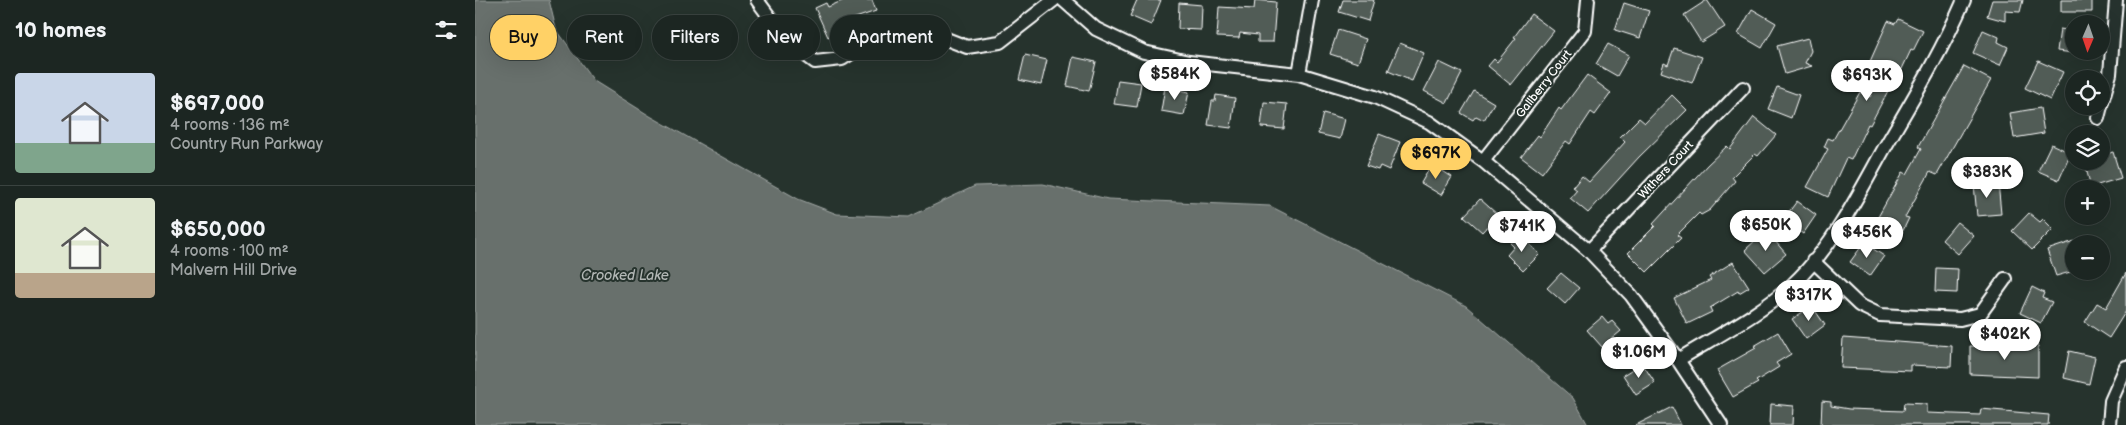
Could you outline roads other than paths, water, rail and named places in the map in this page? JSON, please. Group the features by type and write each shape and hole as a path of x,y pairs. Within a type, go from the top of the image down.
{"street":[{"path":"757,0 788,42 815,62 842,59 887,30 913,26 967,47 1000,42 1054,0"},
{"path":"1063,0 1096,29 1145,52 1189,62 1299,74 1382,100 1429,122 1483,161 1589,251 1631,295 1678,360 1721,425"},
{"path":"1299,74 1312,0"},
{"name":"Gallberry Court","path":"1483,161 1585,31 1588,0"},
{"path":"1678,360 1766,305 1792,285 1813,261 1840,227 1947,38 1964,0"},
{"path":"2110,74 2117,0"},
{"name":"Withers Court","path":"1589,251 1743,88"},
{"path":"1813,261 1859,305 1880,315 1960,319 1980,314 2005,279"},
{"path":"2109,425 2111,401 2126,366"}],"water":[{"name":"Crooked Lake","path":"475,0 549,0 553,15 490,15 490,60 557,60 557,30 567,44 567,60 579,60 594,81 650,116 798,199 837,214 909,217 975,186 1043,184 1108,199 1270,206 1466,306 1573,398 1588,425 475,425"}]}
